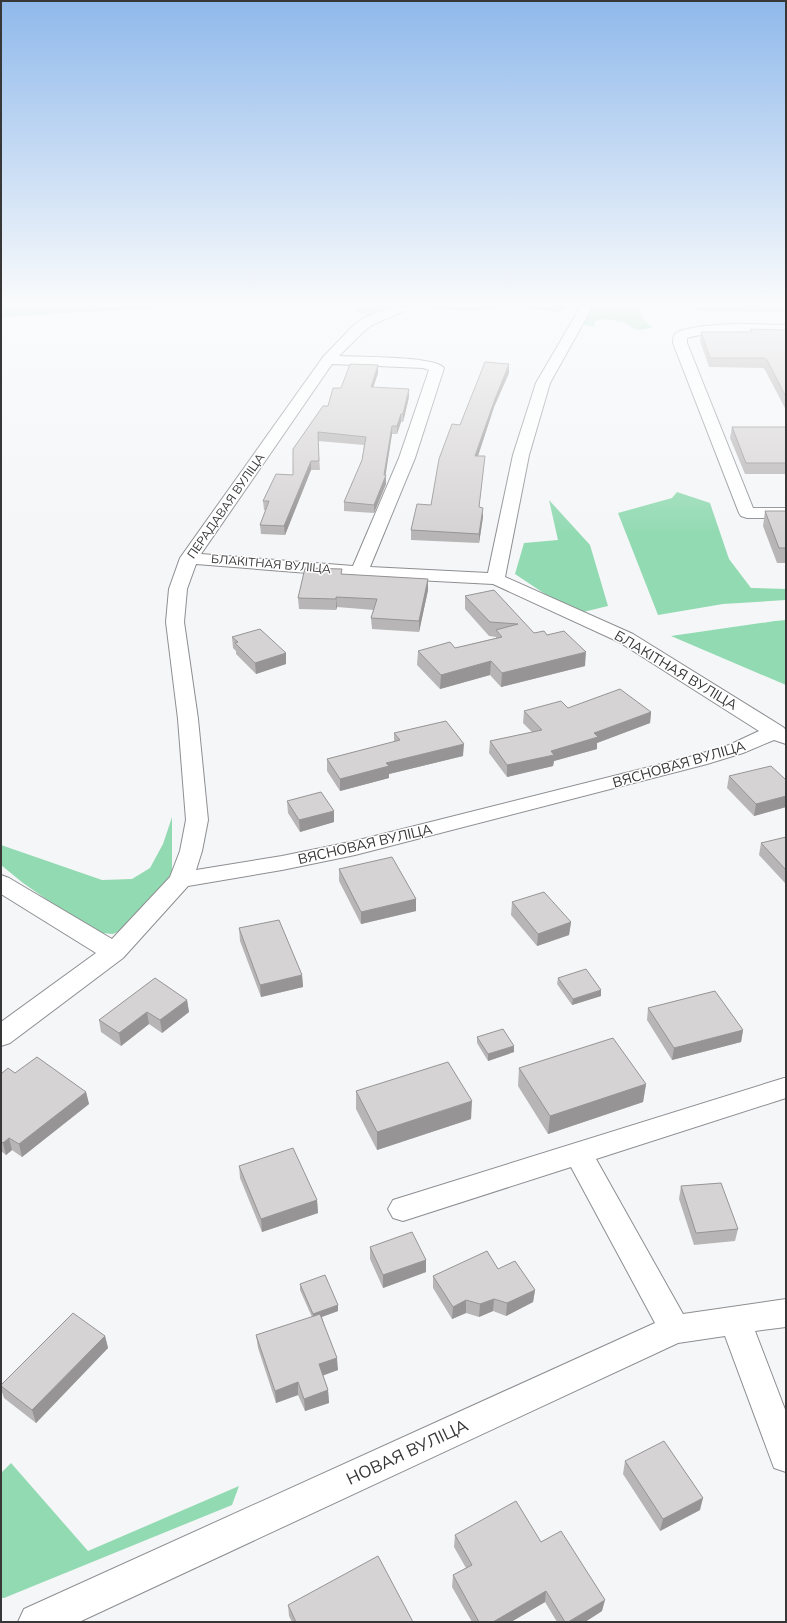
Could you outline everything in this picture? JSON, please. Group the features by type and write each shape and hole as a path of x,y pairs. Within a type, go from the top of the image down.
{"street":[{"name":"ПЕРАДАВАЯ ВУЛІЦА","path":"181,880 191,851 197,820 188,719 175,622 178,589 189,558 312,383"},
{"path":"359,572 407,458 433,383"},
{"path":"496,579 521,455 543,383"},
{"path":"696,383 747,513 786,513"},
{"name":"БЛАКІТНАЯ ВУЛІЦА","path":"189,558 359,572 496,579 626,638 781,735"},
{"name":"ВЯСНОВАЯ ВУЛІЦА","path":"181,880 282,863 355,848 442,827 700,760 781,735"},
{"path":"1,1036 114,952 181,880"},
{"path":"1,883 114,952"},
{"path":"403,1209 784,1088"},
{"path":"578,1154 675,1329"},
{"name":"НОВАЯ ВУЛІЦА","path":"37,1622 675,1329 786,1313"},
{"path":"735,1320 786,1456"}],"green space":[{"path":"677,492 710,503 729,559 751,588 786,589 786,600 723,604 658,615 618,513 672,498"},
{"path":"549,500 590,545 608,606 575,614 515,574 524,543 558,540"},
{"path":"786,620 786,685 671,636 775,621"},
{"path":"172,817 172,874 124,929 113,934 89,932 76,920 23,883 1,865 1,845 102,880 132,879 150,868 163,844"},
{"path":"11,1463 88,1551 239,1486 232,1505 1,1598 1,1473"}],"building":[{"path":"343,383 372,383 371,387 409,389 403,414 401,414 397,426 392,426 384,475 386,475 374,505 344,502 362,460 366,437 318,432 319,461 311,461 284,526 260,525 269,501 263,501 276,474 293,475 293,449 323,406 328,406 333,388 341,388"},
{"path":"477,383 502,383 475,456 485,456 479,507 483,508 479,534 411,530 417,504 431,505 439,459 452,424 460,425"},
{"path":"779,383 786,383 786,397"},
{"path":"732,427 786,427 786,463 746,463"},
{"path":"765,511 786,511 786,548 779,548"},
{"path":"305,568 342,569 341,574 428,579 419,621 371,618 377,599 336,597 336,599 298,598"},
{"path":"494,590 534,633 544,631 547,635 564,631 586,652 502,673 491,661 441,675 418,651 450,642 455,648 502,637 496,630 518,624 490,622 465,596"},
{"path":"260,629 286,653 255,663 235,643 238,642 232,637"},
{"path":"620,689 651,712 594,733 598,737 551,751 554,755 507,765 490,741 542,730 524,711 561,701 568,708"},
{"path":"446,721 464,744 386,763 389,766 340,779 327,759 400,740 394,733"},
{"path":"771,766 786,780 786,796 756,804 729,776"},
{"path":"321,792 334,811 299,820 287,801"},
{"path":"786,837 786,870 761,843"},
{"path":"392,857 416,899 361,912 339,869"},
{"path":"544,892 571,922 538,934 512,902"},
{"path":"279,920 302,975 260,985 239,928"},
{"path":"586,969 601,990 573,999 558,978"},
{"path":"155,978 187,1000 160,1020 147,1012 119,1033 99,1020"},
{"path":"715,991 743,1030 674,1048 648,1008"},
{"path":"503,1029 514,1046 488,1054 477,1037"},
{"path":"613,1038 646,1084 550,1116 519,1068"},
{"path":"37,1057 86,1092 19,1144 9,1138 3,1143 1,1141 1,1074 8,1068 15,1073"},
{"path":"448,1062 472,1101 377,1132 356,1091"},
{"path":"293,1148 317,1200 261,1219 239,1166"},
{"path":"721,1183 738,1229 696,1233 681,1186"},
{"path":"412,1232 426,1260 383,1275 370,1247"},
{"path":"487,1251 498,1269 515,1261 535,1290 507,1303 494,1299 480,1304 466,1300 453,1307 433,1276"},
{"path":"325,1275 338,1305 313,1314 300,1284"},
{"path":"73,1313 105,1336 32,1410 1,1385"},
{"path":"320,1314 337,1358 319,1364 328,1390 304,1399 298,1382 275,1391 256,1335"},
{"path":"664,1441 703,1498 663,1519 625,1461"},
{"path":"516,1501 541,1542 561,1531 605,1600 568,1622 565,1622 546,1591 493,1622 479,1622 453,1575 472,1565 455,1535"},
{"path":"378,1556 413,1622 296,1622 288,1605"}]}
